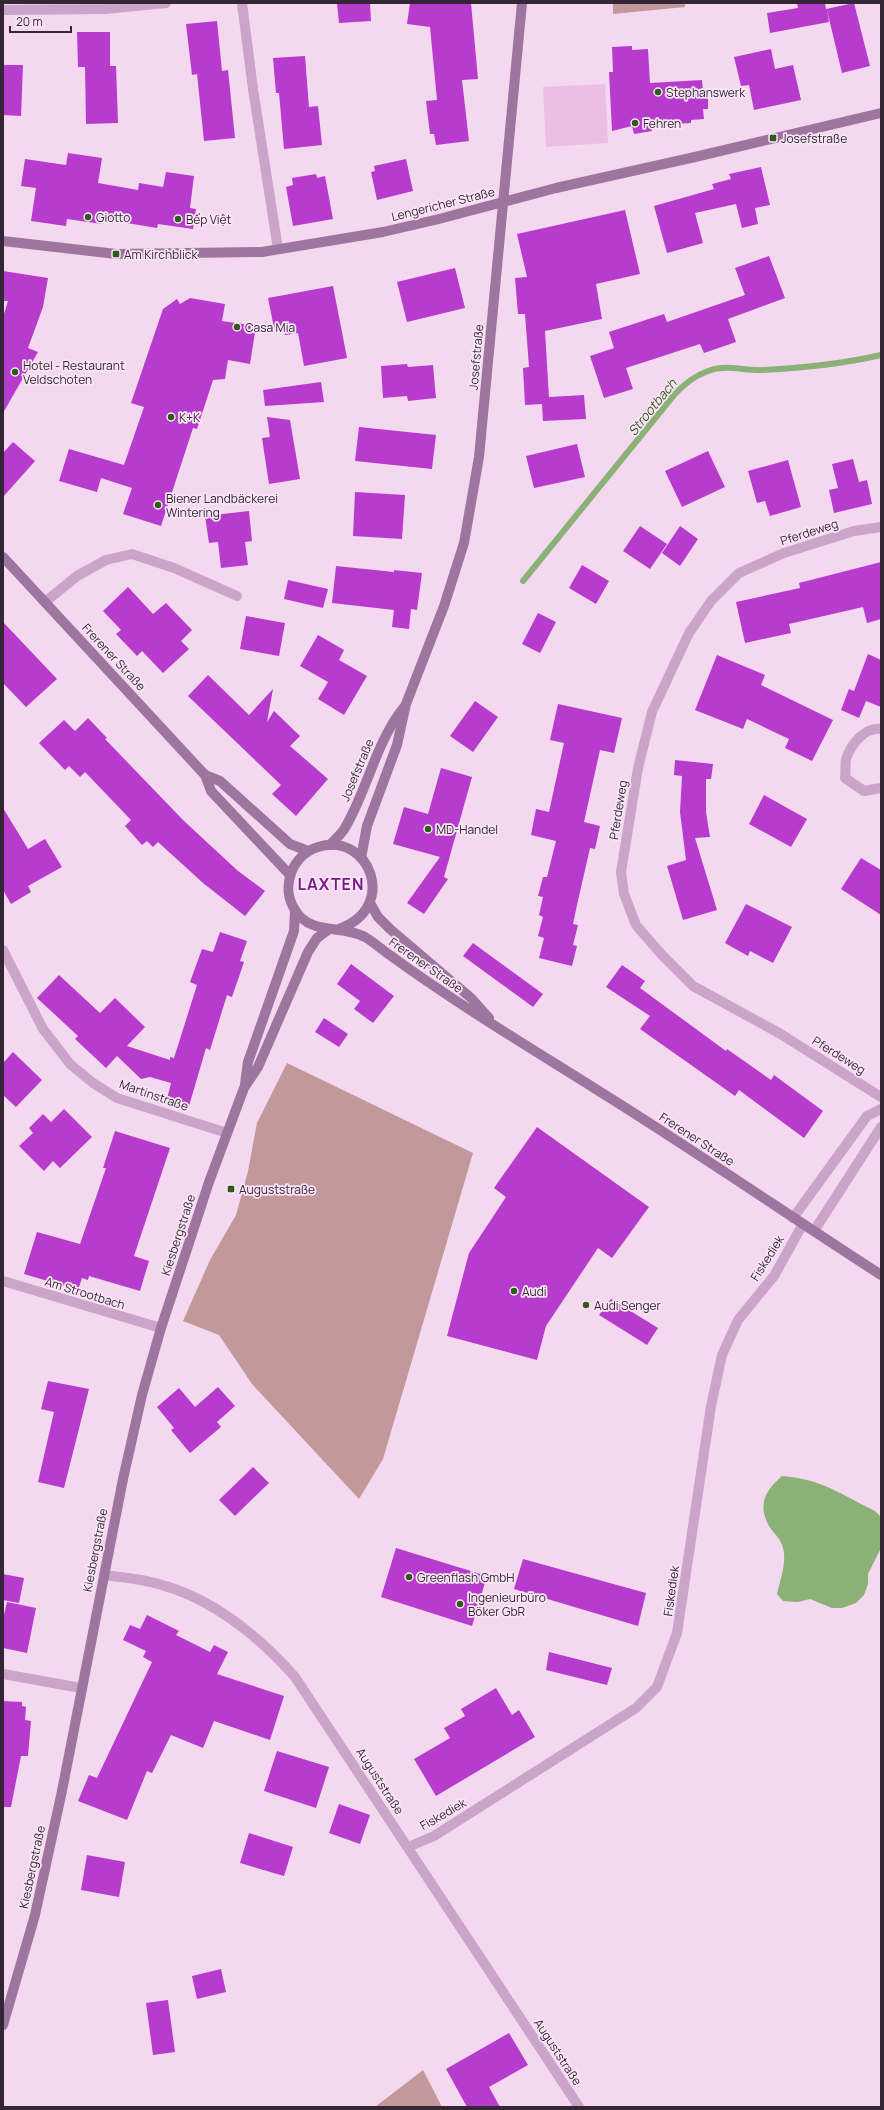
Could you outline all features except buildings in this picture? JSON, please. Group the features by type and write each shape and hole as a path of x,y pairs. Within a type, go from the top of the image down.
{"main road":[{"name":"Josefstraße","path":"361,858 367,826 397,745 406,704 444,606 464,543 479,457 522,3"},
{"name":"Lengericher Straße","path":"3,241 116,254 262,252 383,232 556,188 695,157 881,112"},
{"name":"Frerener Straße","path":"3,557 205,775 211,791 290,875"},
{"name":"Josefstraße","path":"330,845 346,828 386,735 395,718 406,704"},
{"name":"Frerener Straße","path":"205,775 220,781 290,844 308,851"},
{"path":"330,845 341,846 351,850 361,858 370,871 373,881 370,903 359,919 334,929 310,924 294,910 289,893 290,875 296,863 308,851 330,845"},
{"name":"Frerener Straße","path":"370,903 378,917 390,929 471,998 497,1026"},
{"name":"Kiesbergstraße","path":"3,2025 35,1914 62,1791 81,1688 140,1403 160,1328 209,1182 244,1088 248,1062 294,931 294,910"},
{"name":"Frerener Straße","path":"334,929 364,936 440,992 497,1026 541,1056 594,1088 881,1275"},
{"name":"Kiesbergstraße","path":"244,1088 258,1067 308,952 317,938 334,929"}],"street":[{"path":"3,10 105,9 166,3"},
{"path":"242,3 254,96 278,249"},
{"name":"Pferdeweg","path":"881,527 854,531 784,553 739,573 711,600 689,633 652,712 638,768 621,872 624,894 636,925 662,955 693,986 779,1033 881,1097"},
{"path":"45,602 77,576 106,560 132,554 174,568 237,596"},
{"path":"881,729 874,728 859,737 846,759 846,778 864,791 881,788"},
{"name":"Martinstraße","path":"3,950 27,1002 43,1029 70,1064 117,1098 227,1133"},
{"path":"794,1218 867,1116 881,1109"},
{"path":"814,1231 881,1127"},
{"name":"Fiskediek","path":"408,1847 434,1836 636,1708 657,1687 678,1633 711,1406 722,1355 738,1320 774,1276 803,1224"},
{"name":"Am Strootbach","path":"3,1281 160,1328"},
{"name":"Auguststraße","path":"104,1575 147,1581 182,1592 220,1612 252,1634 295,1677 579,2107"},
{"path":"3,1674 81,1688"}],"shaded area":[{"path":"613,3 685,3 685,7 613,14"},
{"path":"605,84 608,143 546,147 543,87"},
{"path":"287,1063 473,1153 383,1459 359,1499 252,1384 219,1335 183,1321 210,1260 236,1215 248,1171 257,1123"},
{"path":"782,1476 808,1480 830,1488 875,1511 881,1517 881,1548 868,1574 868,1584 864,1595 856,1603 842,1608 832,1608 810,1599 798,1602 783,1601 777,1594 783,1571 784,1553 780,1540 767,1522 763,1508 768,1491"},
{"path":"423,2070 442,2107 375,2107"}],"waterway":[{"name":"Strootbach","path":"523,581 674,395 685,384 694,378 708,371 722,368 756,370 793,368 837,363 881,355"}],"place":[{"name":"Stephanswerk","path":"658,92"},
{"name":"Fehren","path":"635,123"},
{"name":"Josefstraße","path":"773,138"},
{"name":"Giotto","path":"88,217"},
{"name":"Bếp Việt","path":"178,219"},
{"name":"Am Kirchblick","path":"116,254"},
{"name":"Casa Mia","path":"237,327"},
{"name":"Hotel - Restaurant Veldschoten","path":"15,372"},
{"name":"K+K","path":"171,417"},
{"name":"Biener Landbäckerei Wintering","path":"158,505"},
{"name":"MD-Handel","path":"428,829"},
{"name":"Auguststraße","path":"231,1189"},
{"name":"Audi","path":"514,1291"},
{"name":"Audi Senger","path":"586,1305"},
{"name":"Greenflash GmbH","path":"409,1577"},
{"name":"Ingenieurbüro Böker GbR","path":"460,1604"}],"district":[{"name":"LAXTEN","path":"331,884"}]}
